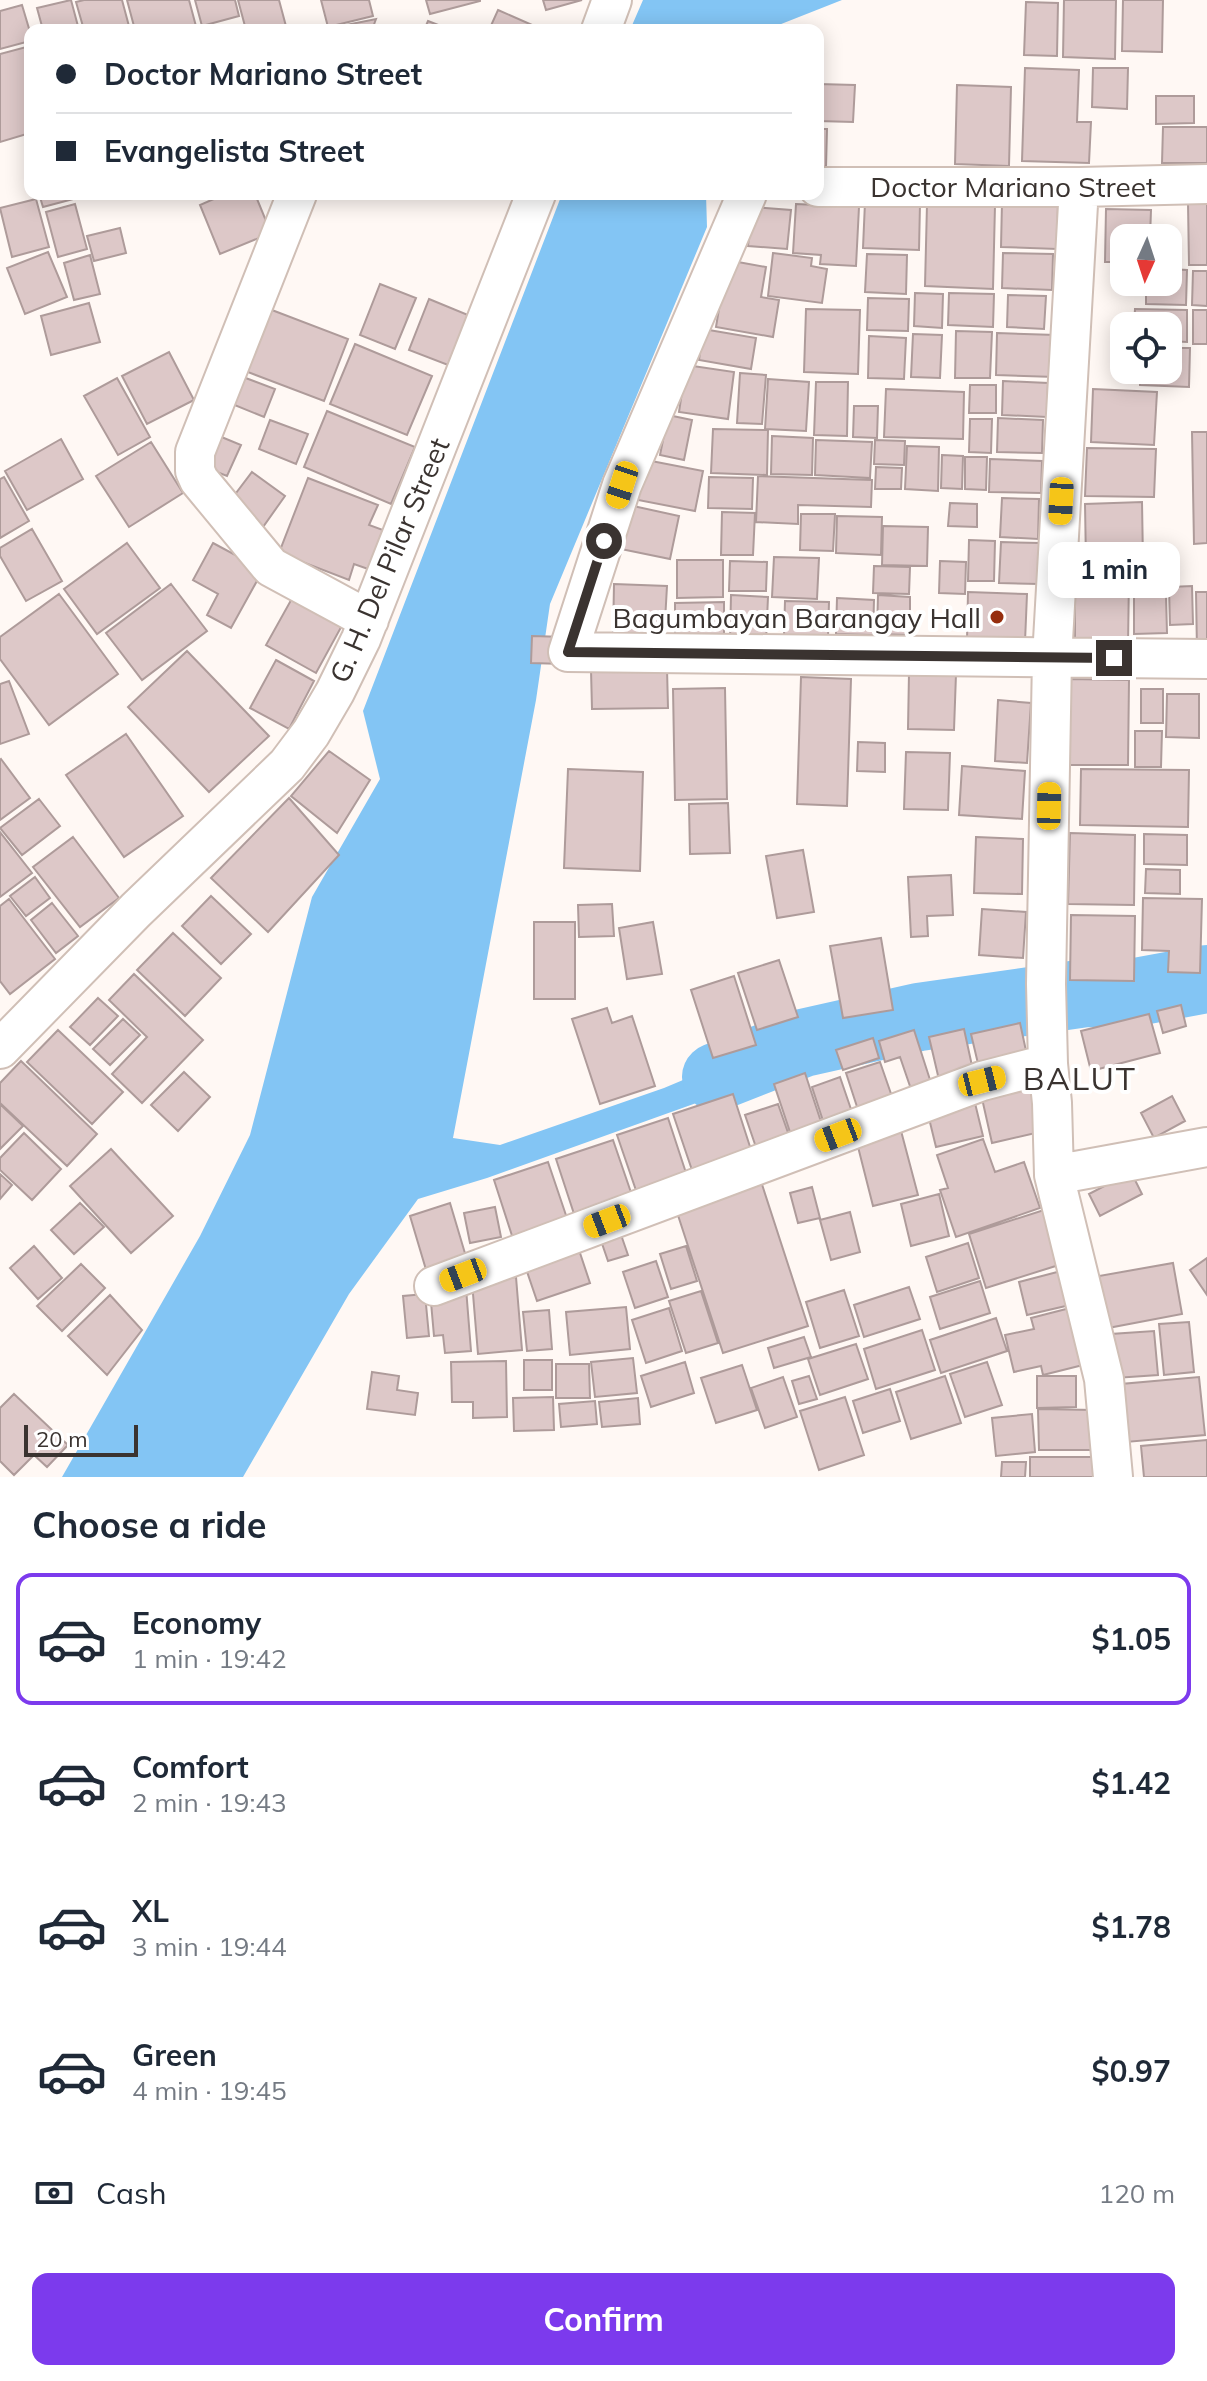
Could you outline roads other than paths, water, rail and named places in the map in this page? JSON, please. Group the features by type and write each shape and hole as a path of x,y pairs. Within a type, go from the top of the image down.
{"street":[{"path":"603,24 612,0"},
{"name":"Doctor Mariano Street","path":"824,187 1207,184"},
{"path":"1079,187 1052,658 1046,984 1048,1064 1054,1175 1104,1379 1113,1477"},
{"path":"295,200 195,452 195,471 205,489 271,567 369,620"},
{"name":"G. H. Del Pilar Street","path":"0,1049 136,910 287,765 311,733 335,692 369,620 534,200"},
{"path":"744,200 622,485 568,652 1207,659"},
{"path":"434,1286 982,1081 1048,1064"},
{"path":"1054,1175 1203,1155"}],"water":[{"path":"643,0 842,0 781,24 633,24"},
{"path":"560,200 706,200 707,227 550,604 536,700 453,1138 500,1145 664,1088 800,1031 808,1063 487,1178 418,1199 349,1294 243,1477 62,1477 200,1236 250,1135 312,897 380,779 363,711"}],"waterway":[{"path":"716,1077 803,1043 919,1017 1086,993 1125,994 1207,979"}],"place":[{"name":"Bagumbayan Barangay Hall","path":"997,617"}],"district":[{"name":"BALUT","path":"1080,1078"}]}
